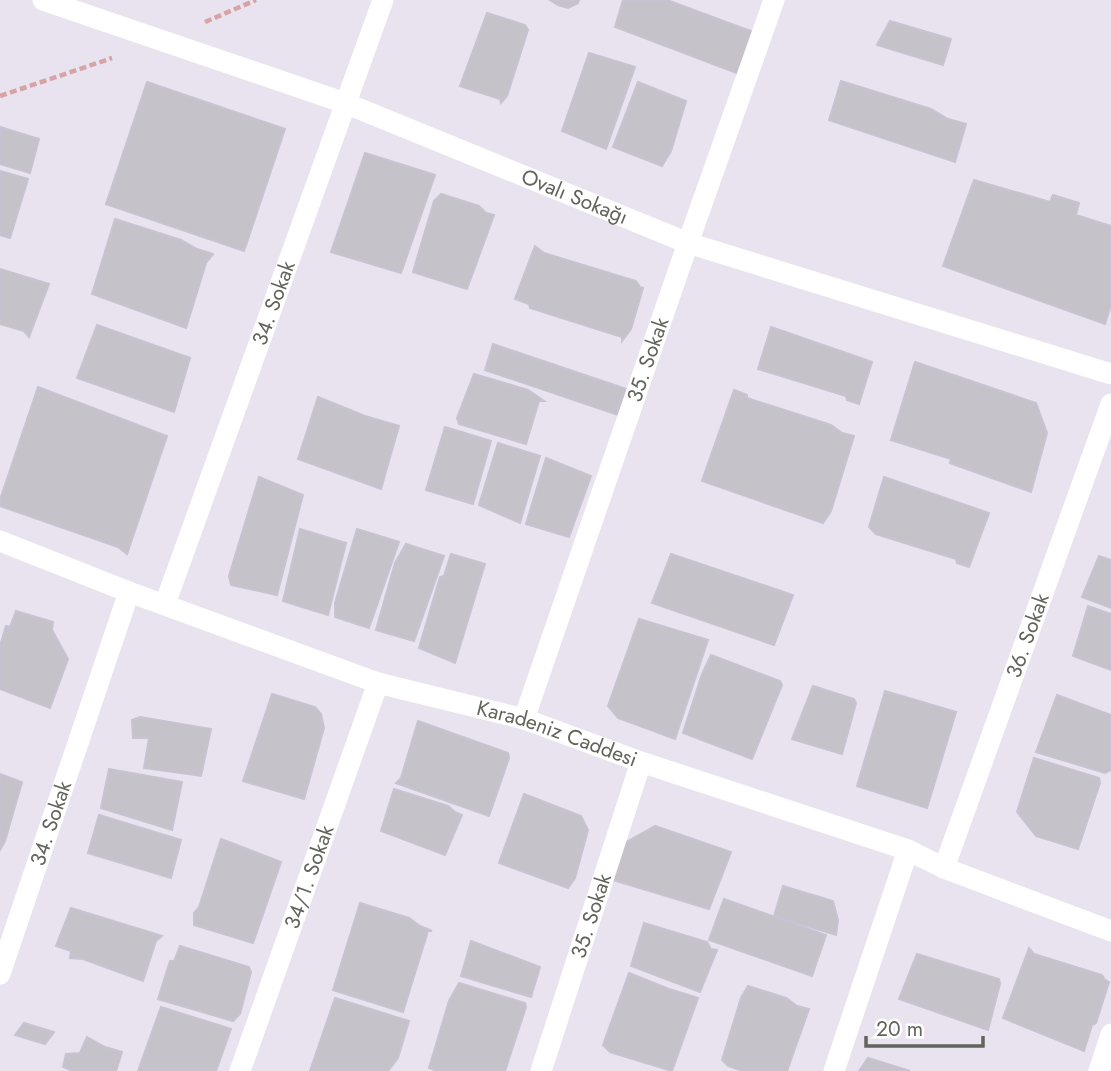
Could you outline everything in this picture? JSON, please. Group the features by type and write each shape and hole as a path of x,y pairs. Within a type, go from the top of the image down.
{"street":[{"name":"Ovalı Sokağı","path":"43,0 345,103 688,243 1111,374"},
{"name":"34. Sokak","path":"165,604 383,0"},
{"name":"35. Sokak","path":"524,719 774,0"},
{"name":"36. Sokak","path":"943,868 1111,404"},
{"name":"Karadeniz Caddesi","path":"0,541 129,592 378,683 524,719 641,762 908,850 943,868 1111,931"},
{"name":"34. Sokak","path":"0,974 129,592"},
{"name":"34/1. Sokak","path":"240,1071 378,683"},
{"name":"35. Sokak","path":"541,1071 641,762"},
{"path":"834,1071 908,850"},
{"path":"1099,1071 1111,1034"}],"building":[{"path":"550,0 579,0 568,8"},
{"path":"623,0 667,0 751,31 739,74 615,27"},
{"path":"487,13 525,25 528,30 507,96 501,103 500,99 460,86"},
{"path":"890,21 951,39 943,65 877,45"},
{"path":"589,53 635,67 606,149 562,131"},
{"path":"841,81 931,109 948,119 966,124 955,162 829,120"},
{"path":"147,82 285,129 244,251 106,204"},
{"path":"638,82 686,101 671,151 662,166 613,147"},
{"path":"0,127 39,139 30,173 0,164"},
{"path":"365,153 435,175 401,273 331,252"},
{"path":"0,171 28,179 10,238 0,235"},
{"path":"974,180 1050,202 1053,195 1079,203 1076,215 1111,226 1111,305 1105,324 943,266"},
{"path":"441,194 479,206 486,213 494,215 467,289 413,272 434,201"},
{"path":"115,219 181,240 213,254 206,263 186,328 92,294"},
{"path":"535,246 544,253 636,281 643,288 631,329 622,341 622,337 530,308 529,304 515,299"},
{"path":"0,269 49,284 29,337 24,331 0,324"},
{"path":"97,325 190,358 174,412 77,378"},
{"path":"771,327 872,362 859,404 847,400 846,396 758,369"},
{"path":"493,344 626,389 618,415 485,370"},
{"path":"915,362 1036,403 1047,433 1031,492 950,463 951,459 891,440"},
{"path":"474,374 528,390 544,401 539,401 526,444 459,424 457,418"},
{"path":"38,387 167,436 127,554 118,547 0,506"},
{"path":"734,390 747,395 747,398 831,425 842,433 854,436 831,511 823,523 702,481"},
{"path":"318,397 399,426 381,489 298,459"},
{"path":"445,427 491,441 473,504 426,490"},
{"path":"498,443 540,456 520,523 479,505"},
{"path":"546,458 591,476 569,537 526,524"},
{"path":"259,477 303,495 277,595 231,585 229,576"},
{"path":"884,477 989,513 969,567 957,563 956,559 876,534 869,527"},
{"path":"300,529 346,543 328,615 283,601"},
{"path":"357,529 399,542 369,628 335,617 335,603"},
{"path":"406,544 444,556 414,641 376,630 395,563"},
{"path":"451,554 485,564 455,663 419,648 440,577 444,576"},
{"path":"671,554 793,595 774,645 652,603"},
{"path":"1099,556 1111,560 1111,608 1082,597"},
{"path":"1088,606 1111,614 1111,670 1073,656"},
{"path":"16,611 53,622 52,630 68,659 50,708 0,689 0,646 6,626 10,627"},
{"path":"639,619 708,640 675,739 618,718 608,706"},
{"path":"711,655 780,681 782,685 752,759 683,733"},
{"path":"813,686 854,699 856,703 842,754 792,739"},
{"path":"885,691 956,712 927,808 857,786"},
{"path":"272,694 315,707 321,714 324,728 304,799 243,781"},
{"path":"1057,695 1111,715 1111,770 1105,773 1036,752"},
{"path":"140,717 211,729 201,776 144,768 149,738 133,738 132,720"},
{"path":"418,721 508,753 509,758 489,816 396,783 401,778"},
{"path":"1034,758 1099,778 1100,783 1078,849 1036,836 1017,812"},
{"path":"109,769 182,782 172,830 101,808"},
{"path":"0,774 22,782 0,850"},
{"path":"394,789 448,806 462,815 445,855 381,831"},
{"path":"524,794 581,816 588,830 575,878 568,888 499,863"},
{"path":"99,815 181,840 171,878 88,853"},
{"path":"655,826 731,852 709,909 610,879 621,845"},
{"path":"221,839 281,862 253,943 194,925 194,913 199,907"},
{"path":"783,886 833,901 838,920 836,935 774,916"},
{"path":"724,899 826,935 812,976 709,940"},
{"path":"360,903 409,918 432,931 428,931 403,1012 333,990"},
{"path":"71,908 162,936 156,941 143,981 83,959 70,958 71,951 56,946"},
{"path":"644,923 707,942 711,949 717,950 700,992 631,966"},
{"path":"471,941 540,967 531,997 461,976"},
{"path":"180,946 249,967 251,972 240,1014 233,1021 158,999 170,961 174,961"},
{"path":"1029,948 1034,954 1102,975 1109,982 1084,1051 1003,1018"},
{"path":"917,954 999,979 988,1030 899,999"},
{"path":"629,973 698,998 672,1071 610,1052 603,1045"},
{"path":"459,983 525,1003 505,1071 437,1071 429,1068 449,1001"},
{"path":"748,986 786,998 797,1006 809,1009 787,1071 743,1071 728,1066 722,1060 741,998"},
{"path":"335,998 409,1021 398,1058 388,1071 310,1071"},
{"path":"161,1007 231,1029 216,1071 138,1071"},
{"path":"24,1023 54,1032 45,1044 15,1035"},
{"path":"87,1037 105,1047 122,1052 116,1071 73,1071 63,1067 66,1054 80,1053"},
{"path":"868,1058 910,1071 859,1071"}]}
